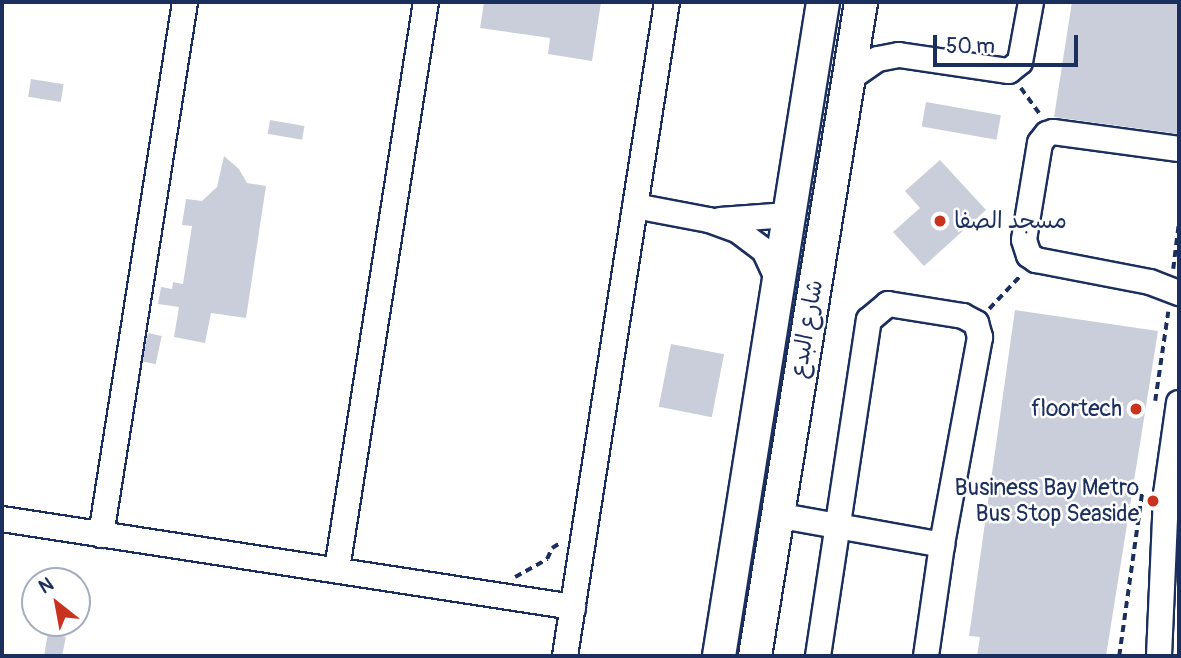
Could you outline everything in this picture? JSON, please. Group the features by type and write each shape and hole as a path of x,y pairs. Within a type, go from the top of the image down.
{"main road":[{"name":"شارع البدع","path":"719,656 823,2"},
{"name":"شارع البدع","path":"755,656 861,2"},
{"path":"788,215 803,221 808,233 798,314 805,337"}],"street":[{"path":"101,535 185,2"},
{"path":"337,569 426,2"},
{"path":"565,656 667,2"},
{"path":"849,79 869,63 899,55 1009,71 1020,62 1031,2"},
{"path":"1174,148 1053,132 1040,144 1024,240 1029,255 1036,260 1150,282 1179,293"},
{"path":"635,206 709,220 737,230 756,242 770,260 778,280"},
{"path":"709,220 788,215"},
{"path":"818,656 869,320 888,304 963,316 976,323 980,337 942,545 926,656"},
{"path":"1158,656 1166,494 1179,403"},
{"path":"776,515 942,545"},
{"path":"2,519 573,607"}],"path":[{"path":"1009,71 1053,132"},
{"path":"976,323 1036,260"},
{"path":"504,596 509,580 547,559 559,543 583,544"}],"building":[{"path":"484,2 601,2 592,61 548,54 550,38 480,28"},
{"path":"1072,2 1179,2 1179,134 1054,117"},
{"path":"31,79 64,84 61,102 28,97"},
{"path":"926,102 1001,115 997,140 922,127"},
{"path":"270,120 304,126 302,140 268,134"},
{"path":"224,156 239,169 247,183 266,186 246,318 211,313 205,343 174,337 179,307 158,304 161,287 172,289 173,282 183,284 192,226 182,225 186,199 202,201 217,187"},
{"name":"مسجد الصفا","path":"940,160 986,210 924,266 893,232 920,208 905,191"},
{"path":"1015,310 1158,331 1106,656 977,656 980,637 969,636"},
{"path":"148,333 162,336 156,364 142,361"},
{"path":"671,344 724,354 712,417 659,407"},
{"path":"47,637 66,637 62,656 44,656"}],"place":[{"name":"مسجد الصفا","path":"940,221"},
{"name":"floortech","path":"1136,409"},
{"name":"Business Bay Metro Bus Stop Seaside","path":"1153,501"}]}
